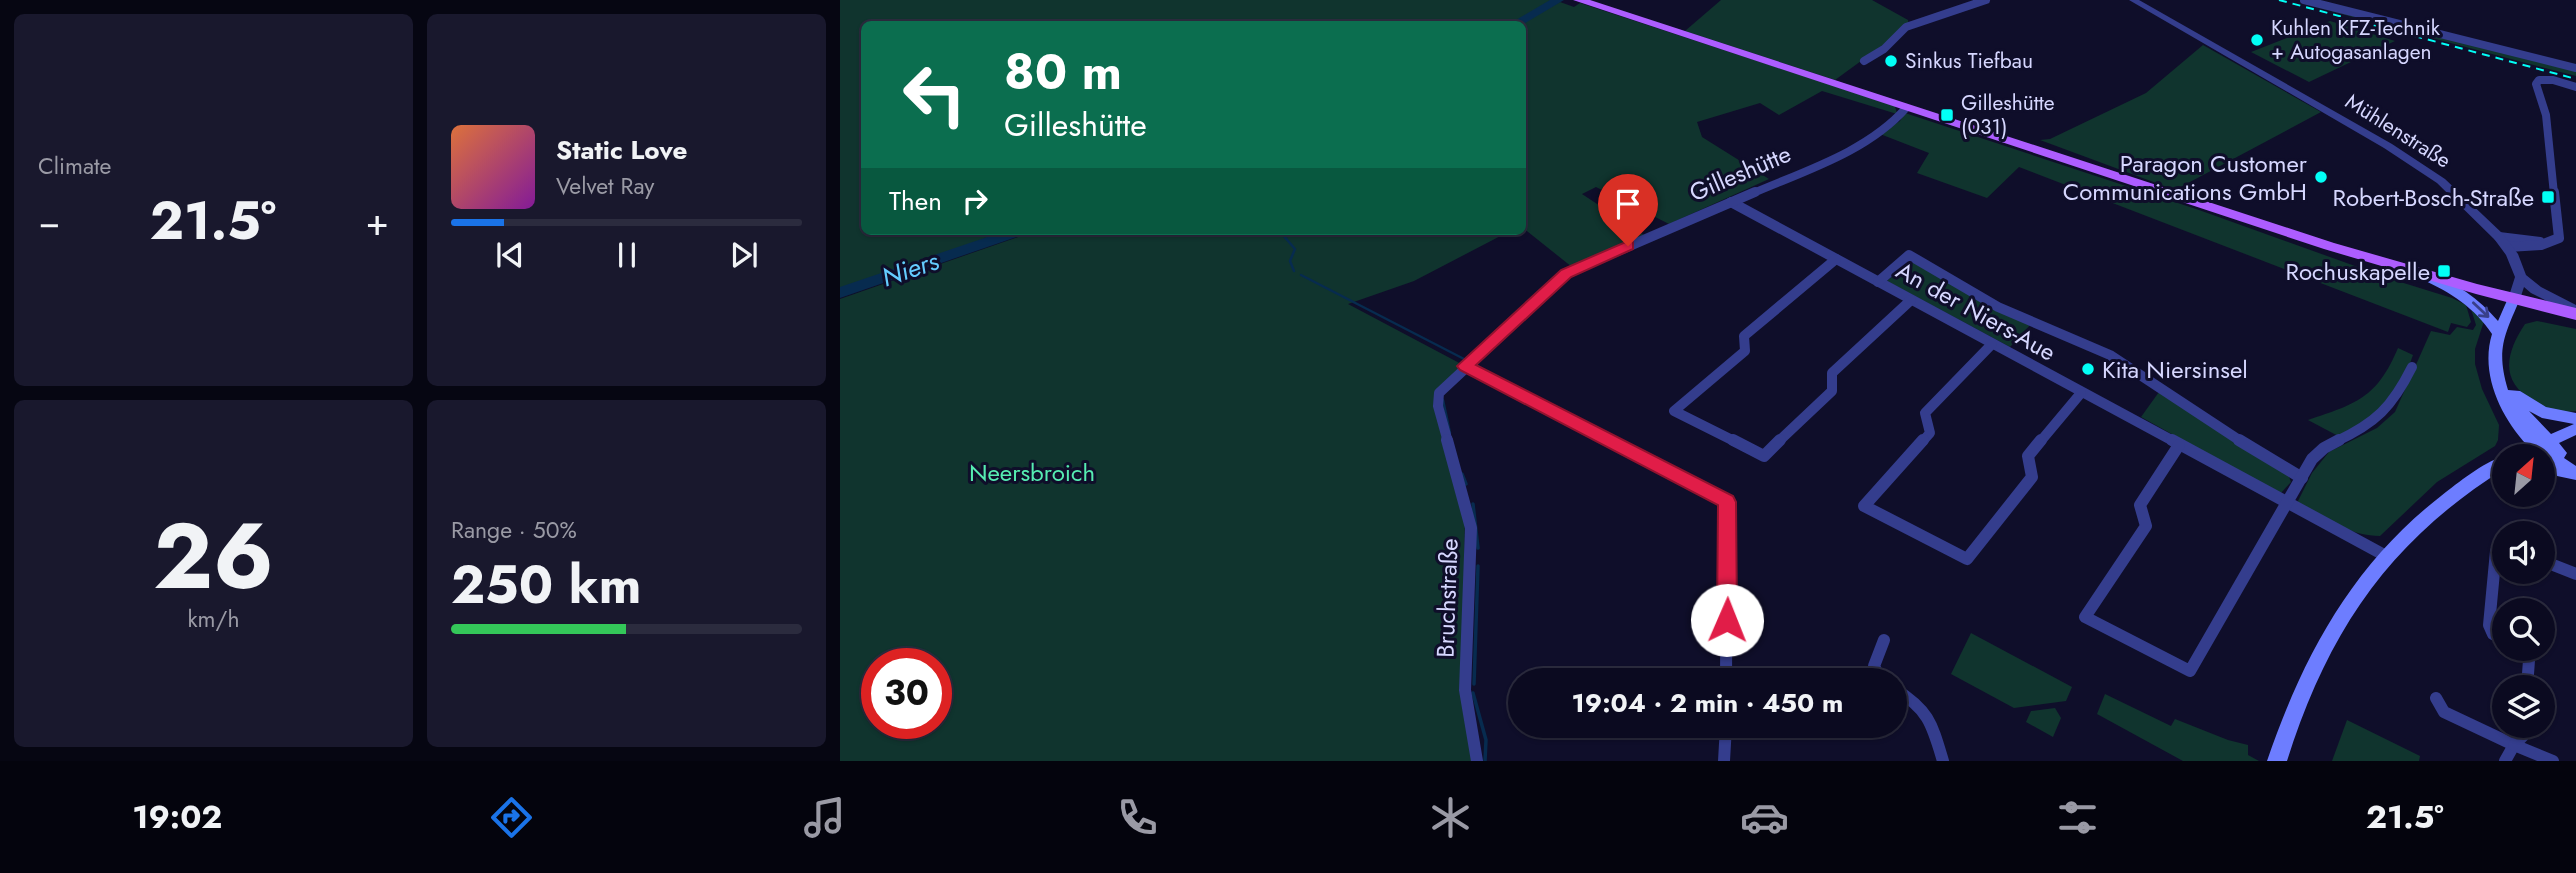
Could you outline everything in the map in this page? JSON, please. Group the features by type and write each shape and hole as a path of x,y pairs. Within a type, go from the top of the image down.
{"main road":[{"path":"1578,0 2414,272 2576,313"},
{"path":"2414,272 2453,290 2477,305 2499,332"},
{"path":"2514,299 2499,332 2494,354 2497,376 2508,410 2542,444 2576,429"},
{"path":"2497,376 2528,405 2551,415 2576,419"},
{"path":"2555,452 2576,466"},
{"path":"2555,455 2576,474"},
{"path":"2555,470 2576,474"},
{"path":"2277,761 2294,714 2332,634 2354,597 2386,556 2442,502 2492,472"}],"street":[{"path":"1864,61 1884,49 1907,27 1986,0"},
{"name":"Mühlenstraße","path":"2133,0 2410,159 2450,188 2503,242 2521,277"},
{"path":"2305,0 2576,68"},
{"path":"2503,242 2546,243 2557,240 2559,235 2546,115 2536,83 2546,79 2576,87"},
{"name":"Gilleshütte","path":"1465,366 1569,272 1847,152 1890,126 1906,108"},
{"name":"An der Niers-Aue","path":"1731,202 2386,556"},
{"path":"1878,282 1909,255 1998,307 2110,355 2223,432 2302,478"},
{"path":"1836,259 1744,336 1745,351 1674,411 1764,456 1832,391 1832,373 1911,300"},
{"path":"2514,299 2521,277 2536,290 2576,313"},
{"path":"1992,344 1925,413 1930,433 1864,506 1967,559 2032,477 2028,456 2081,393"},
{"path":"1465,366 1727,502 1726,668"},
{"name":"Bruchstraße","path":"1465,366 1439,393 1438,406 1471,528 1465,690 1475,737 1476,761"},
{"path":"2179,445 2140,505 2146,526 2085,617 2190,671 2312,459 2324,446 2370,425 2388,411 2412,367"},
{"path":"2555,566 2576,574"},
{"path":"2492,606 2489,628 2492,632"},
{"path":"1874,668 1873,662 1884,640"},
{"path":"1907,696 1928,713 1943,761"},
{"path":"2436,698 2444,712 2553,761"},
{"path":"1724,761 1725,738"},
{"path":"2505,761 2521,738"}],"green space":[{"path":"840,0 1555,0 1516,21 861,21 861,235 1003,235 840,291"},
{"path":"1721,0 1872,0 1908,20 1909,26 1835,80 1685,31"},
{"path":"1560,2 1574,7 1580,3 1895,106 1897,114 1822,91 1779,115 1760,103 1697,122 1702,137 1769,179 1669,224 1596,187 1582,194 1644,235 1572,267 1526,230 1525,21"},
{"path":"2304,4 2576,70 2576,76 2541,67"},
{"path":"2330,21 2395,41 2309,82 2251,52"},
{"path":"2203,45 2321,112 2175,190 2040,140 2050,139 2146,93"},
{"path":"1905,113 2199,210 2452,298 2466,305 2471,322 2467,327 2451,323 2448,332 2019,167 1987,198 1917,173 1929,153 1880,134 1900,121"},
{"name":"Neersbroich","path":"1024,235 1502,235 1414,281 1348,304 1465,366 1439,393 1465,516 1463,640 1473,761 840,761 840,299"},
{"path":"1908,262 1919,263 2031,324 2010,347 1887,281"},
{"path":"2471,309 2484,321 2475,349 2475,364 2482,389 2499,425 2496,444 2492,444 2492,448 2437,482 2380,536 2347,529 2297,503 2312,473 2329,452 2377,428 2395,412 2431,331 2450,335 2457,327 2473,330 2476,325"},
{"path":"2537,321 2576,329 2576,411 2559,412 2538,404 2522,393 2511,376 2510,356 2518,335 2525,324"},
{"path":"2398,348 2413,355 2404,380 2390,403 2340,437 2308,420 2352,403 2373,389"},
{"path":"2159,392 2288,474 2291,482 2280,494 2141,417"},
{"path":"1971,633 2072,687 2066,701 2014,708 1951,674"},
{"path":"2105,694 2171,726 2175,719 2248,745 2248,755 2259,761 2183,761 2097,714"},
{"path":"2055,708 2061,718 2053,737 2026,722 2031,711"},
{"path":"2347,720 2420,756 2419,761 2332,761"}],"waterway":[{"name":"Niers","path":"1520,21 1558,0"},
{"name":"Niers","path":"840,293 1008,235"},
{"path":"1283,235 1295,249 1290,261 1294,271"},
{"path":"1301,275 1466,360"},
{"path":"1443,400 1450,433"},
{"path":"1462,474 1466,484"},
{"path":"1473,504 1478,548"},
{"path":"1474,684 1478,566"},
{"path":"1473,693 1486,740 1485,761"}],"railway":[{"path":"2279,0 2576,79"}],"place":[{"name":"Kuhlen KFZ-Technik + Autogasanlagen","path":"2257,40"},
{"name":"Sinkus Tiefbau","path":"1891,61"},
{"name":"Gilleshütte (031)","path":"1947,115"},
{"name":"Paragon Customer Communications GmbH","path":"2321,177"},
{"name":"Robert-Bosch-Straße","path":"2548,197"},
{"name":"Rochuskapelle","path":"2444,271"},
{"name":"Kita Niersinsel","path":"2088,369"}],"route":[{"path":"1628,246 1566,274 1465,366 1727,502 1727,620"}]}
